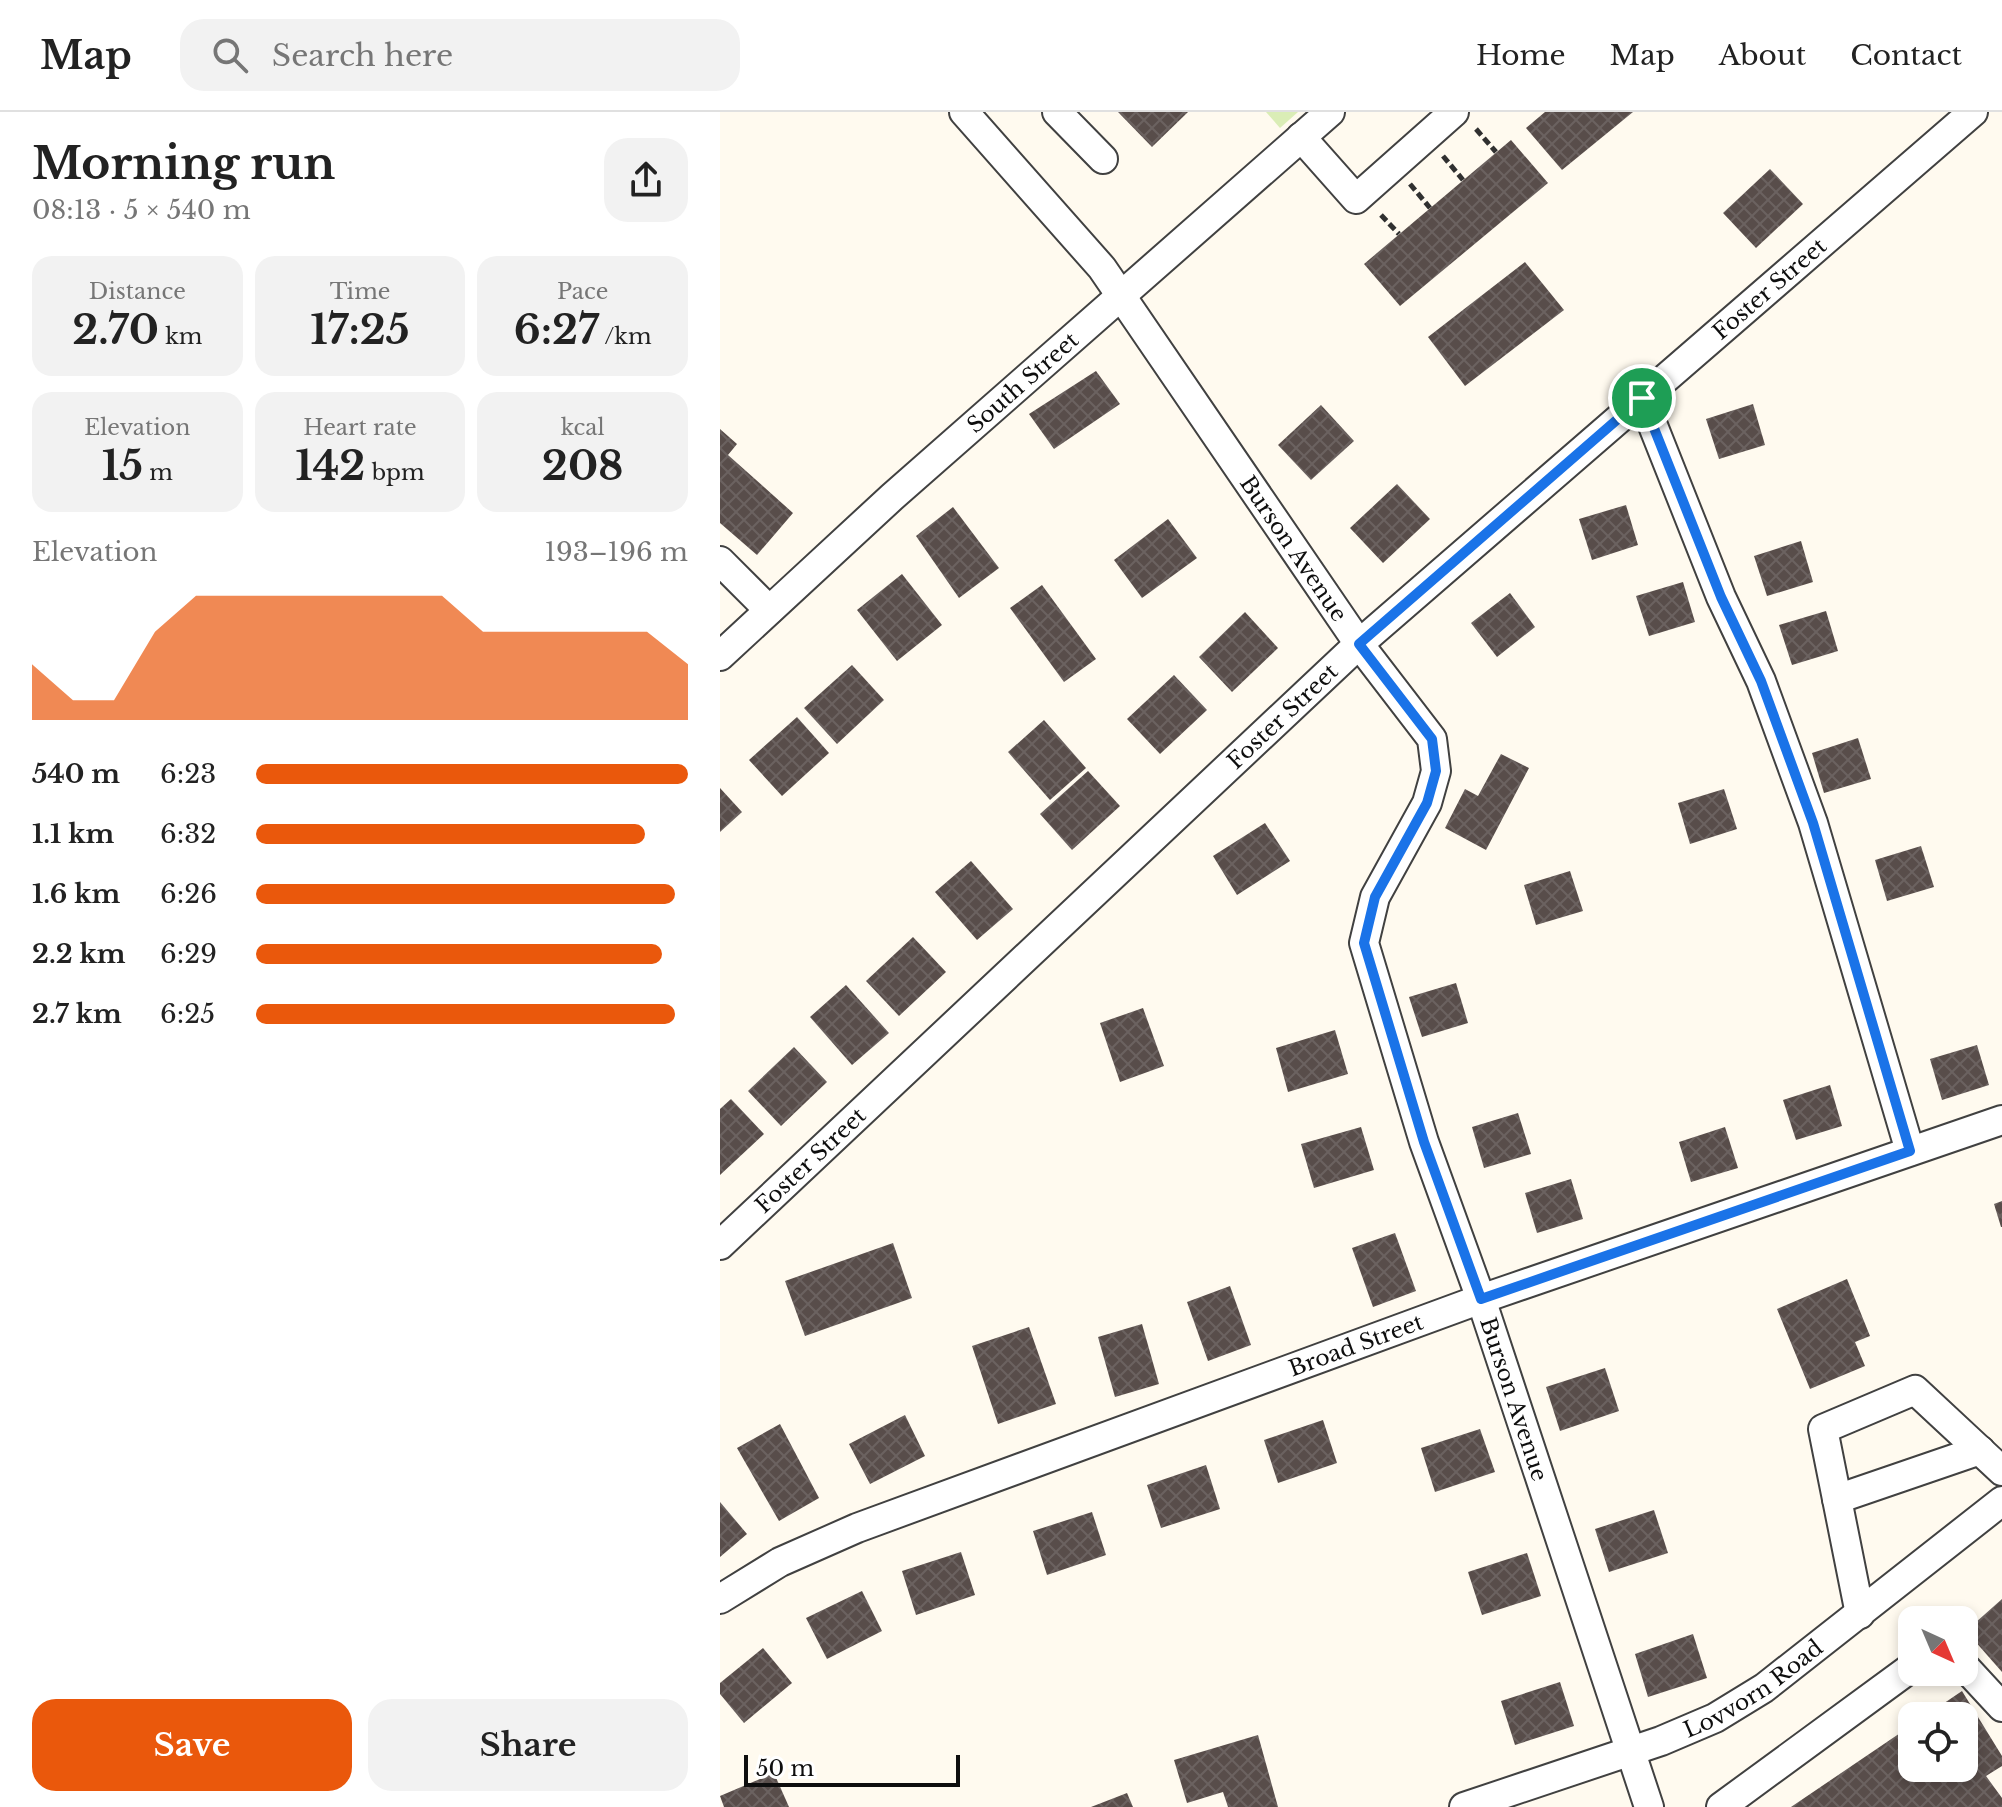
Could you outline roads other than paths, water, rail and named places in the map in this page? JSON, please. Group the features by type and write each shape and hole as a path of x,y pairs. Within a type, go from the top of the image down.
{"street":[{"name":"Burson Avenue","path":"964,112 1064,221 1121,297 1359,644 1432,739 1436,771 1427,803 1375,897 1364,943 1424,1142 1481,1299 1649,1807"},
{"path":"1057,112 1103,159"},
{"name":"South Street","path":"725,641 769,610 892,497 1330,112"},
{"name":"Foster Street","path":"720,1245 1359,644 1973,112"},
{"path":"1301,137 1356,199 1462,117"},
{"path":"1642,398 1721,597 1761,681 1813,823 1910,1151"},
{"path":"720,561 769,610"},
{"name":"Broad Street","path":"720,1599 780,1562 857,1528 1481,1299 2002,1120"},
{"path":"1860,1614 1823,1429 1915,1390 2002,1471"},
{"path":"1837,1499 1980,1450"},
{"name":"Lovvorn Road","path":"1464,1807 1630,1752 1715,1718 1860,1614 2002,1501"},
{"path":"1721,1807 1898,1677"},
{"path":"1978,1681 2002,1707"}]}
